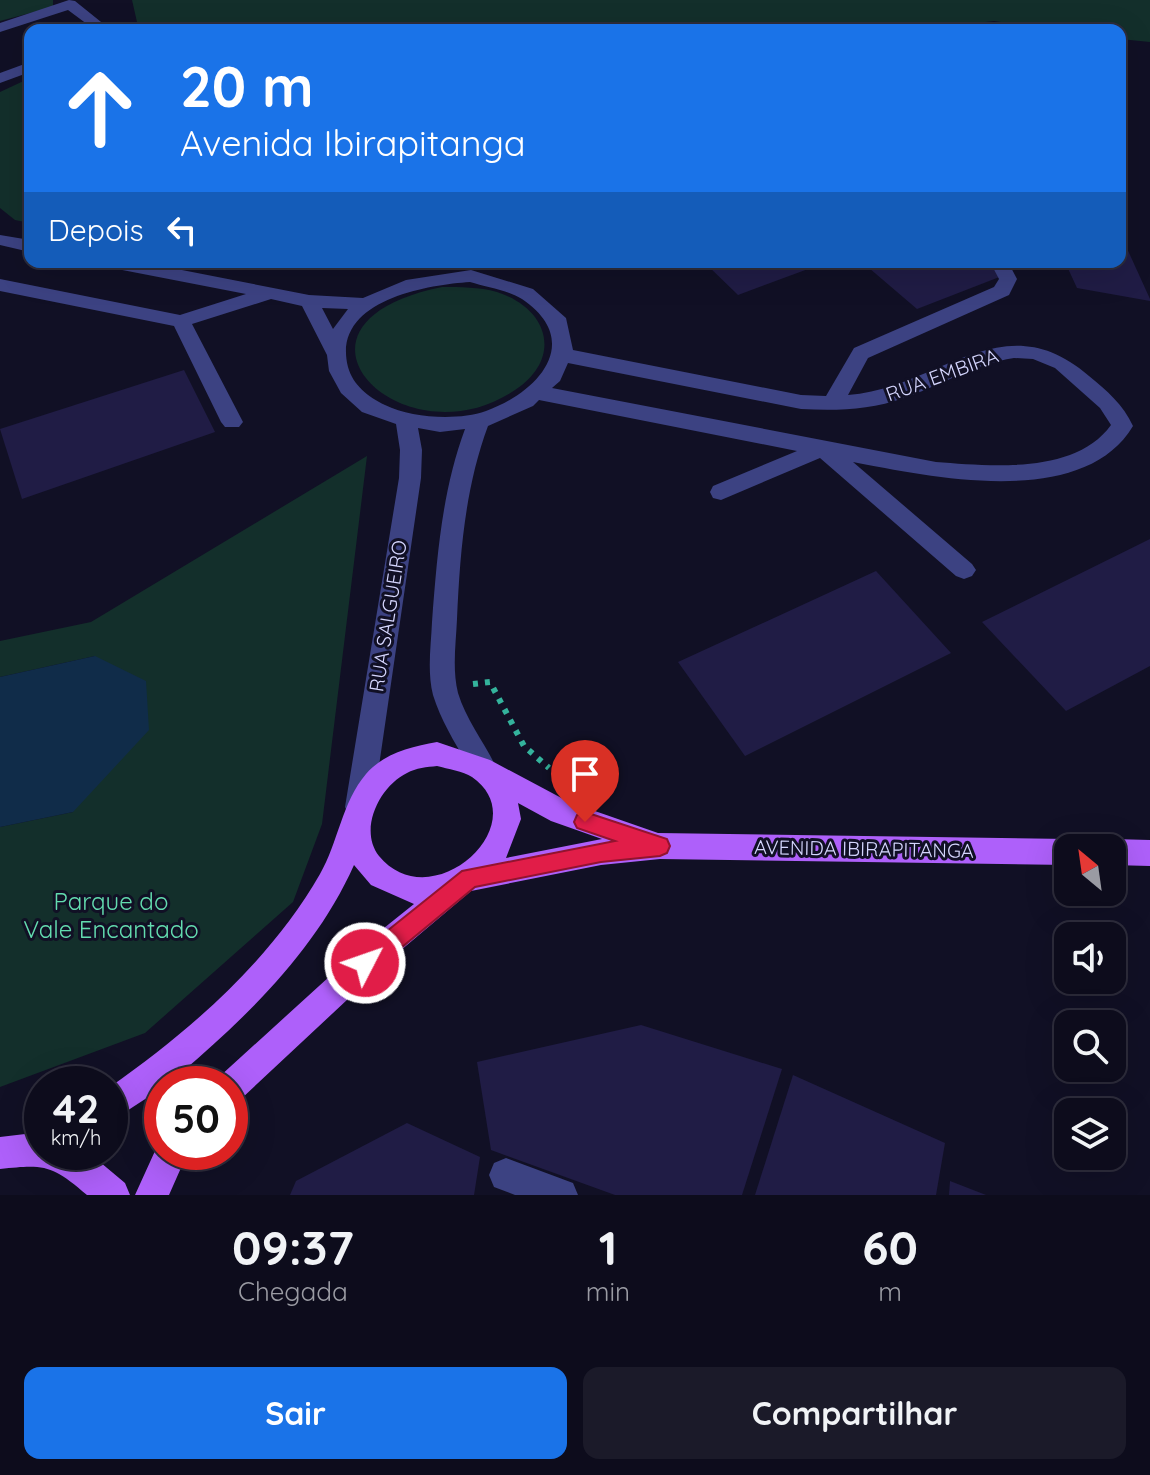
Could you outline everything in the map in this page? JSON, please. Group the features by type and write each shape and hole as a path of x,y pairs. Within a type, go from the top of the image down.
{"main road":[{"path":"128,1093 175,1058 237,1000 298,934 330,885 369,788 388,770 411,758 437,754 462,757 487,772 501,790 507,808 506,828 500,847 487,864 468,879 445,888 422,890 391,881 367,862 359,844 357,818"},
{"name":"AVENIDA IBIRAPITANGA","path":"487,772 561,812 660,846"},
{"name":"AVENIDA IBIRAPITANGA","path":"248,1071 373,956 468,879 601,852 660,846 1054,852"},
{"path":"1126,852 1150,853"},
{"path":"0,1153 24,1151"},
{"path":"83,1170 113,1195"},
{"path":"152,1195 164,1170"}],"street":[{"path":"0,28 70,2 97,24"},
{"path":"0,78 24,69"},
{"path":"0,240 24,245"},
{"path":"143,268 309,301 367,304"},
{"path":"834,404 850,368 861,353 1002,291 1008,279 1002,268"},
{"path":"309,301 335,351 339,374 352,394 375,411 406,422 455,425 508,412 539,393 557,371 563,355 560,325 546,306 526,292 500,281 471,276 439,277 409,283 381,294 343,329 335,351"},
{"path":"0,285 181,321 271,293"},
{"path":"181,321 232,422"},
{"name":"RUA EMBIRA","path":"539,393 936,470 1001,474 1031,472 1104,449 1117,437 1122,426 1108,403 1057,360 1040,353 1019,350 987,357 898,393 866,402 834,404 801,402 563,355"},
{"path":"479,421 460,479 448,560 443,645 444,687 487,772"},
{"name":"RUA SALGUEIRO","path":"357,818 410,478 411,450 406,422"},
{"path":"721,492 823,448 964,570"},
{"path":"506,1175 561,1195"}],"green space":[{"path":"0,0 53,0 53,7 0,21"},
{"path":"132,0 1150,0 1150,42 1126,40 1126,24 1015,24 994,21 969,24 135,24"},
{"path":"24,81 24,222 15,220 0,208 0,92"},
{"path":"442,287 497,292 515,300 538,322 544,335 540,364 515,390 472,409 431,411 395,401 368,381 356,356 361,329 388,305"},
{"name":"Parque do Vale Encantado","path":"367,456 322,824 293,902 145,1033 56,1066 24,1066 24,1078 0,1087 0,827 73,812 95,656 0,677 0,641 91,622"}],"water":[{"path":"95,656 146,681 149,730 73,812 0,827 0,677"}],"building":[{"path":"1126,246 1150,301 1077,288 1068,268 1126,268"},
{"path":"710,268 811,268 738,295"},
{"path":"869,268 992,268 1002,276 917,309"},
{"path":"184,370 215,432 22,499 0,429"},
{"path":"1150,539 1150,666 1066,711 982,622"},
{"path":"876,571 951,653 745,756 678,662"},
{"path":"641,1025 782,1069 742,1195 615,1195 491,1150 477,1062"},
{"path":"793,1075 945,1143 936,1195 755,1195"},
{"path":"407,1123 480,1157 474,1195 290,1195 296,1181"},
{"path":"950,1181 986,1195 949,1195"}],"route":[{"path":"365,963 470,878 601,852 660,846 585,822"}]}
